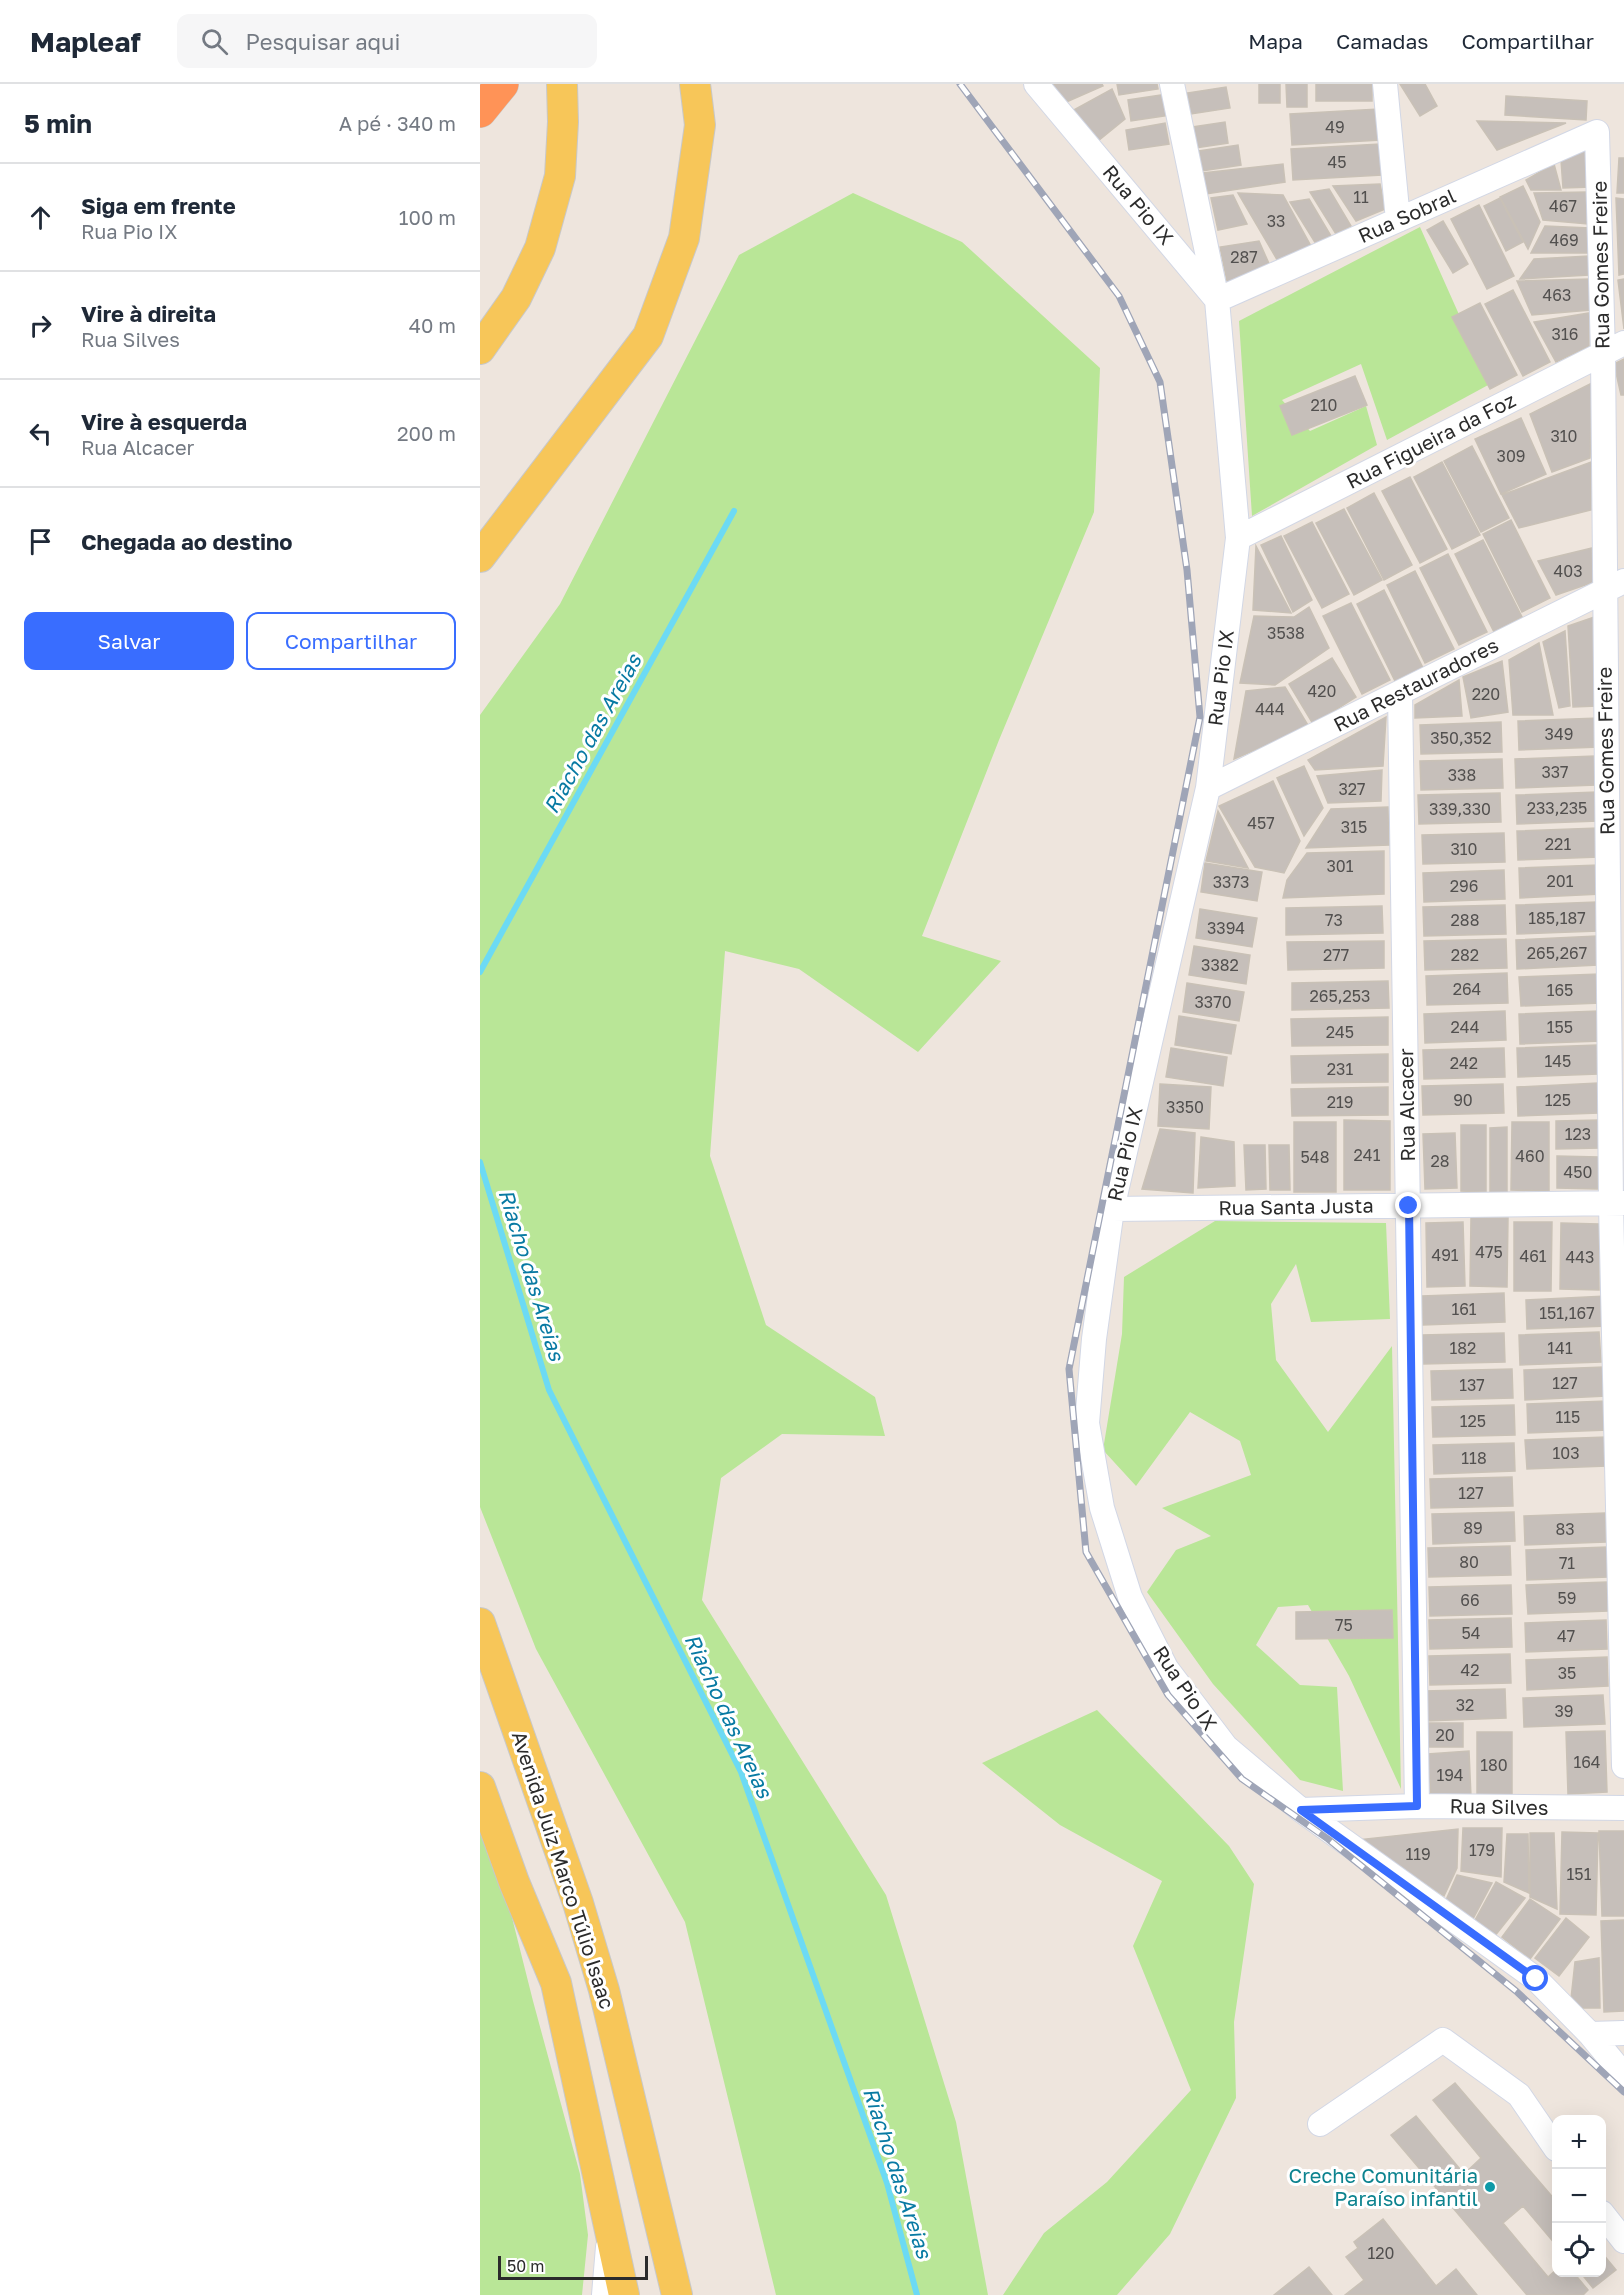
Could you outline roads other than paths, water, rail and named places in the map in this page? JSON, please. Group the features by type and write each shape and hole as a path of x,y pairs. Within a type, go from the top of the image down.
{"highway":[{"path":"480,111 502,84"}],"main road":[{"path":"480,349 516,298 540,248 560,176 563,122 562,84"},
{"path":"480,557 648,336 684,238 700,125 695,84"},
{"name":"Avenida Juiz Marco Túlio Isaac","path":"480,1623 578,1903 604,1990 678,2295"},
{"path":"480,1787 514,1882 556,1983 624,2295"}],"street":[{"name":"Rua Pio IX","path":"1036,84 1217,300 1238,538 1209,789 1112,1209 1094,1339 1087,1423 1105,1519 1130,1597 1166,1668 1226,1747 1301,1810 1536,1979 1590,2034 1624,2074"},
{"path":"1172,84 1217,300"},
{"path":"1385,84 1398,220"},
{"name":"Rua Sobral","path":"1217,300 1598,132"},
{"name":"Rua Gomes Freire","path":"1598,132 1603,354 1614,586 1624,1766"},
{"name":"Rua Figueira da Foz","path":"1238,538 1624,344"},
{"name":"Rua Restauradores","path":"1209,789 1614,586"},
{"name":"Rua Alcacer","path":"1400,693 1417,1806"},
{"name":"Rua Santa Justa","path":"1112,1209 1618,1204"},
{"name":"Rua Silves","path":"1301,1810 1417,1806 1624,1808"},
{"path":"1590,2034 1624,2033"},
{"path":"1320,2124 1443,2040 1519,2095 1552,2142"},
{"path":"1606,2218 1624,2241"},
{"path":"604,2295 610,2227"}],"waterway":[{"name":"Riacho das Areias","path":"480,972 734,511"},
{"name":"Riacho das Areias","path":"480,1162 549,1390 741,1772 887,2183 917,2295"}],"railway":[{"path":"960,84 1119,296 1160,382 1187,570 1200,717 1069,1369 1086,1552 1168,1695 1242,1779 1328,1839 1516,1991 1624,2092"}],"place":[{"name":"Creche Comunitária Paraíso infantil","path":"1490,2187"}]}
